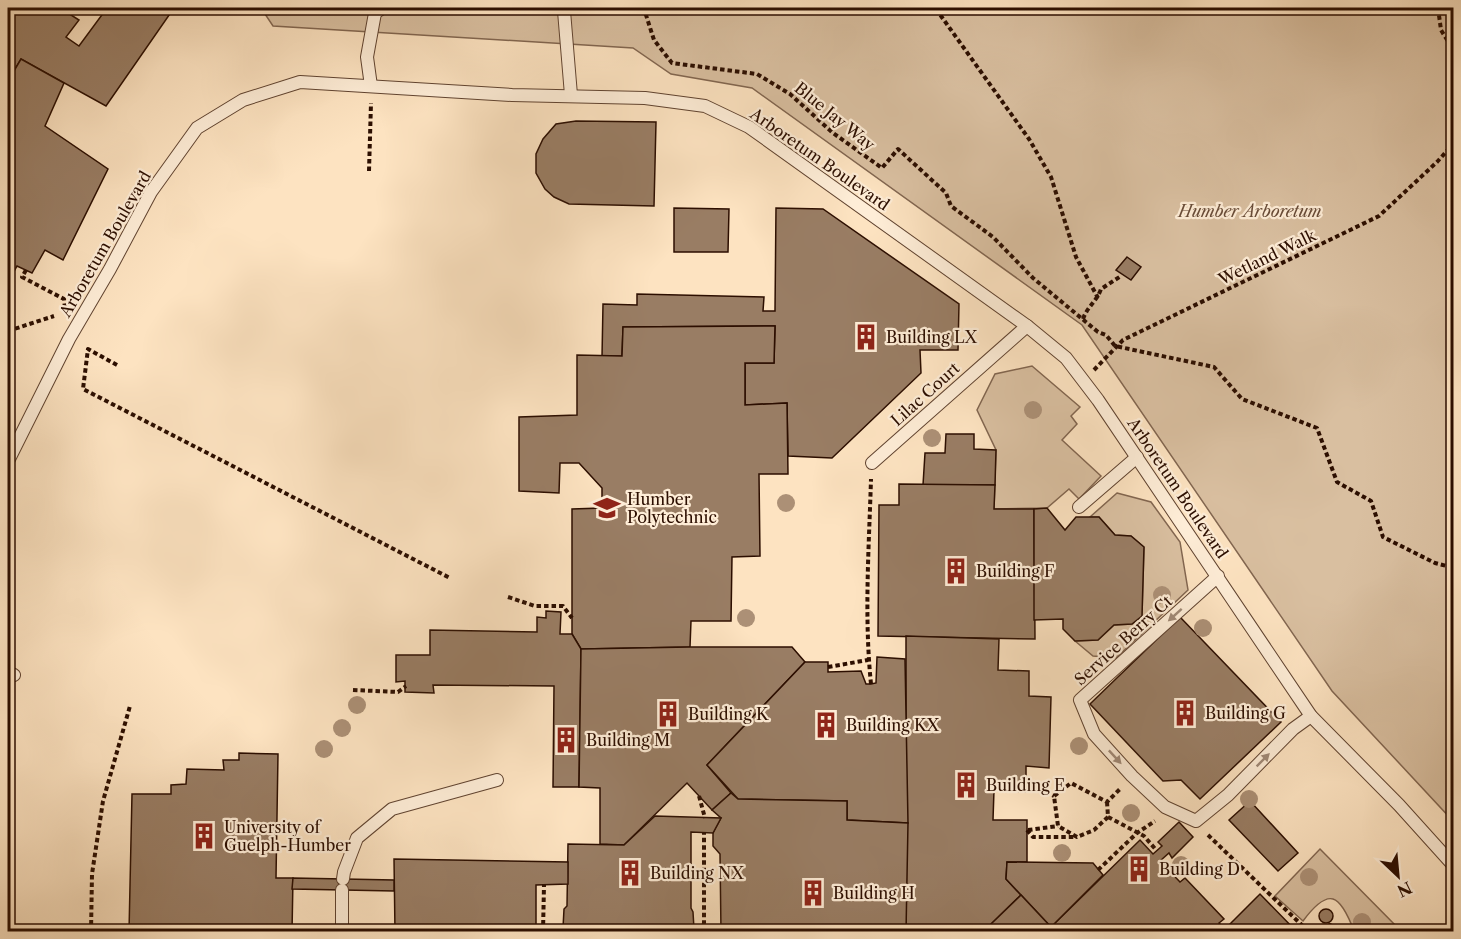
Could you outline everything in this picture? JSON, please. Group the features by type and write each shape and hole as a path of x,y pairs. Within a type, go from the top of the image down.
{"lane":[{"path":"371,86 367,57 375,13 382,8"},
{"path":"560,8 564,11 571,95"},
{"name":"Arboretum Boulevard","path":"8,461 69,339 151,192 197,128 243,100 300,82 512,95 645,98 705,106 740,123 1027,326 1066,358 1137,457 1311,716 1399,805 1454,866"},
{"name":"Lilac Court","path":"872,463 1027,326"},
{"path":"1079,507 1137,457"},
{"name":"Service Berry Ct","path":"1218,576 1080,700 1094,734 1132,776 1165,807 1196,821 1228,795 1293,729 1311,716"},
{"path":"342,932 344,872 357,838 392,809 497,780"}],"path":[{"name":"Blue Jay Way","path":"641,8 646,15 654,40 672,63 757,74 790,94 833,133 882,168 898,149 946,193 951,206 993,237 1033,278 1083,318"},
{"path":"1438,8 1441,30 1454,51"},
{"path":"936,9 1029,139 1051,177 1076,257 1098,298"},
{"path":"369,171 371,86"},
{"name":"Wetland Walk","path":"1084,382 1114,346 1122,340 1379,216 1437,162 1454,142"},
{"path":"26,270 22,277 64,299 69,339 117,365"},
{"path":"1121,276 1106,284 1101,289 1098,298 1086,310 1083,318 1098,332 1106,335 1114,346 1214,367 1242,399 1317,428 1337,482 1371,501 1383,537 1435,563 1454,568"},
{"path":"8,331 54,316"},
{"path":"88,349 83,389 450,578"},
{"path":"871,684 868,660 868,576 872,463"},
{"path":"508,597 535,606 563,606 572,618"},
{"path":"828,667 868,660"},
{"path":"353,690 398,692 406,686"},
{"path":"91,932 93,874 103,801 130,706"},
{"path":"1108,817 1107,802 1132,776"},
{"path":"1026,781 1054,796"},
{"path":"1054,796 1071,783 1107,802"},
{"path":"699,796 705,818"},
{"path":"1054,796 1058,826"},
{"path":"1098,870 1137,833 1162,816"},
{"path":"1108,817 1144,836 1157,850"},
{"path":"1077,837 1058,826 1027,830 1033,837 1077,837 1094,830 1108,817"},
{"path":"1201,828 1309,931 1311,927 1330,926 1345,932"},
{"path":"702,932 704,923 704,833"},
{"path":"543,932 544,885"}],"green space":[{"name":"Humber Arboretum","path":"261,8 1453,8 1453,821 1332,691 1082,325 752,88 671,74 633,48 273,26"},
{"path":"1032,366 1080,407 1071,416 1077,424 1062,440 1101,476 1079,499 1069,489 1047,508 994,509 996,450 977,410 995,374"},
{"path":"1117,493 1151,502 1180,542 1188,590 1116,658 1093,656 1075,641 1098,640 1114,625 1132,624 1142,616 1144,547 1131,536 1115,535 1099,517 1090,517"},
{"path":"1320,849 1401,931 1354,931 1344,909 1339,902 1333,899 1320,903 1303,921 1275,896"}],"building":[{"path":"8,8 60,8 79,20 66,37 79,46 107,8 174,8 106,106 21,59 8,81"},
{"path":"21,59 64,83 45,126 108,169 63,260 45,250 32,273 17,266 8,283 8,81"},
{"path":"576,121 656,122 654,206 569,204 554,197 545,189 536,173 536,154 543,139 556,124"},
{"path":"674,208 729,209 728,252 674,252"},
{"name":"Building LX","path":"776,208 823,209 959,304 958,350 920,350 921,373 832,458 788,456 787,403 745,405 745,363 774,363 775,326 623,327 622,356 602,357 603,304 637,305 637,294 764,297 763,311 775,311"},
{"path":"1127,257 1141,267 1131,280 1116,270"},
{"path":"775,326 774,363 745,363 745,405 787,403 788,474 759,474 760,556 732,557 731,621 691,621 690,647 581,649 572,634 572,509 602,508 602,488 579,463 560,463 559,493 519,491 519,417 577,415 577,355 622,356 623,327"},
{"path":"946,434 974,434 974,449 996,450 995,485 923,485 925,453 945,453"},
{"name":"Building F","path":"899,484 995,485 994,509 1034,509 1035,639 878,636 879,505 899,505"},
{"path":"1047,508 1065,530 1076,517 1099,517 1115,535 1131,536 1144,547 1142,616 1132,624 1114,625 1098,640 1075,641 1063,629 1063,619 1034,620 1034,509"},
{"name":"Building M","path":"546,611 561,612 560,634 572,634 581,649 579,787 553,787 554,686 433,685 434,693 405,692 405,681 396,682 396,655 430,655 430,630 537,632 537,617 546,618"},
{"name":"Building G","path":"1180,617 1281,722 1200,799 1181,780 1163,781 1090,704"},
{"name":"Building E","path":"906,636 999,639 998,670 1029,671 1029,696 1051,697 1049,768 1026,766 1026,792 994,790 993,820 1027,820 1027,862 1007,862 1006,879 1021,895 991,924 991,932 906,932"},
{"name":"Building K","path":"792,647 805,662 707,765 731,793 712,810 687,783 624,845 600,844 600,788 579,787 581,649"},
{"name":"Building KX","path":"877,657 905,659 908,823 847,820 847,801 738,799 707,765 805,662 828,662 828,672 861,671 866,684 871,684 876,683"},
{"name":"University of Guelph-Humber","path":"239,753 278,754 276,878 293,878 292,932 129,932 132,794 171,794 171,785 186,784 187,769 224,770 223,760 239,760"},
{"name":"Building H","path":"731,793 738,799 847,801 847,820 908,823 906,932 721,932 720,854 713,846 713,833 721,818 712,810"},
{"path":"1250,801 1298,853 1278,871 1229,820"},
{"name":"Building NX","path":"655,816 721,818 713,833 691,832 691,908 694,929 692,932 566,932 563,928 564,909 567,906 568,844 624,845"},
{"name":"Building D","path":"1179,822 1193,837 1172,858 1169,853 1160,861 1180,882 1185,878 1224,919 1219,923 1225,929 1260,894 1297,932 1054,932 1051,927 1140,840 1153,854 1162,846 1158,842"},
{"path":"394,859 568,862 568,884 536,885 536,932 395,932"},
{"path":"1007,862 1093,863 1103,875 1051,927 1006,879"},
{"path":"293,878 394,880 394,891 292,889"},
{"path":"1021,895 1054,932 991,932 991,924"},
{"path":"1323,909 1329,909 1333,916 1329,923 1323,923 1319,919 1319,913"}],"place":[{"name":"Building LX","path":"866,337"},
{"name":"Humber Polytechnic","path":"607,508"},
{"name":"Building F","path":"956,571"},
{"name":"Building G","path":"1185,713"},
{"name":"Building K","path":"668,714"},
{"name":"Building KX","path":"826,725"},
{"name":"Building M","path":"566,740"},
{"name":"Building E","path":"966,785"},
{"name":"University of Guelph-Humber","path":"204,836"},
{"name":"Building D","path":"1139,869"},
{"name":"Building NX","path":"630,873"},
{"name":"Building H","path":"813,893"}]}
